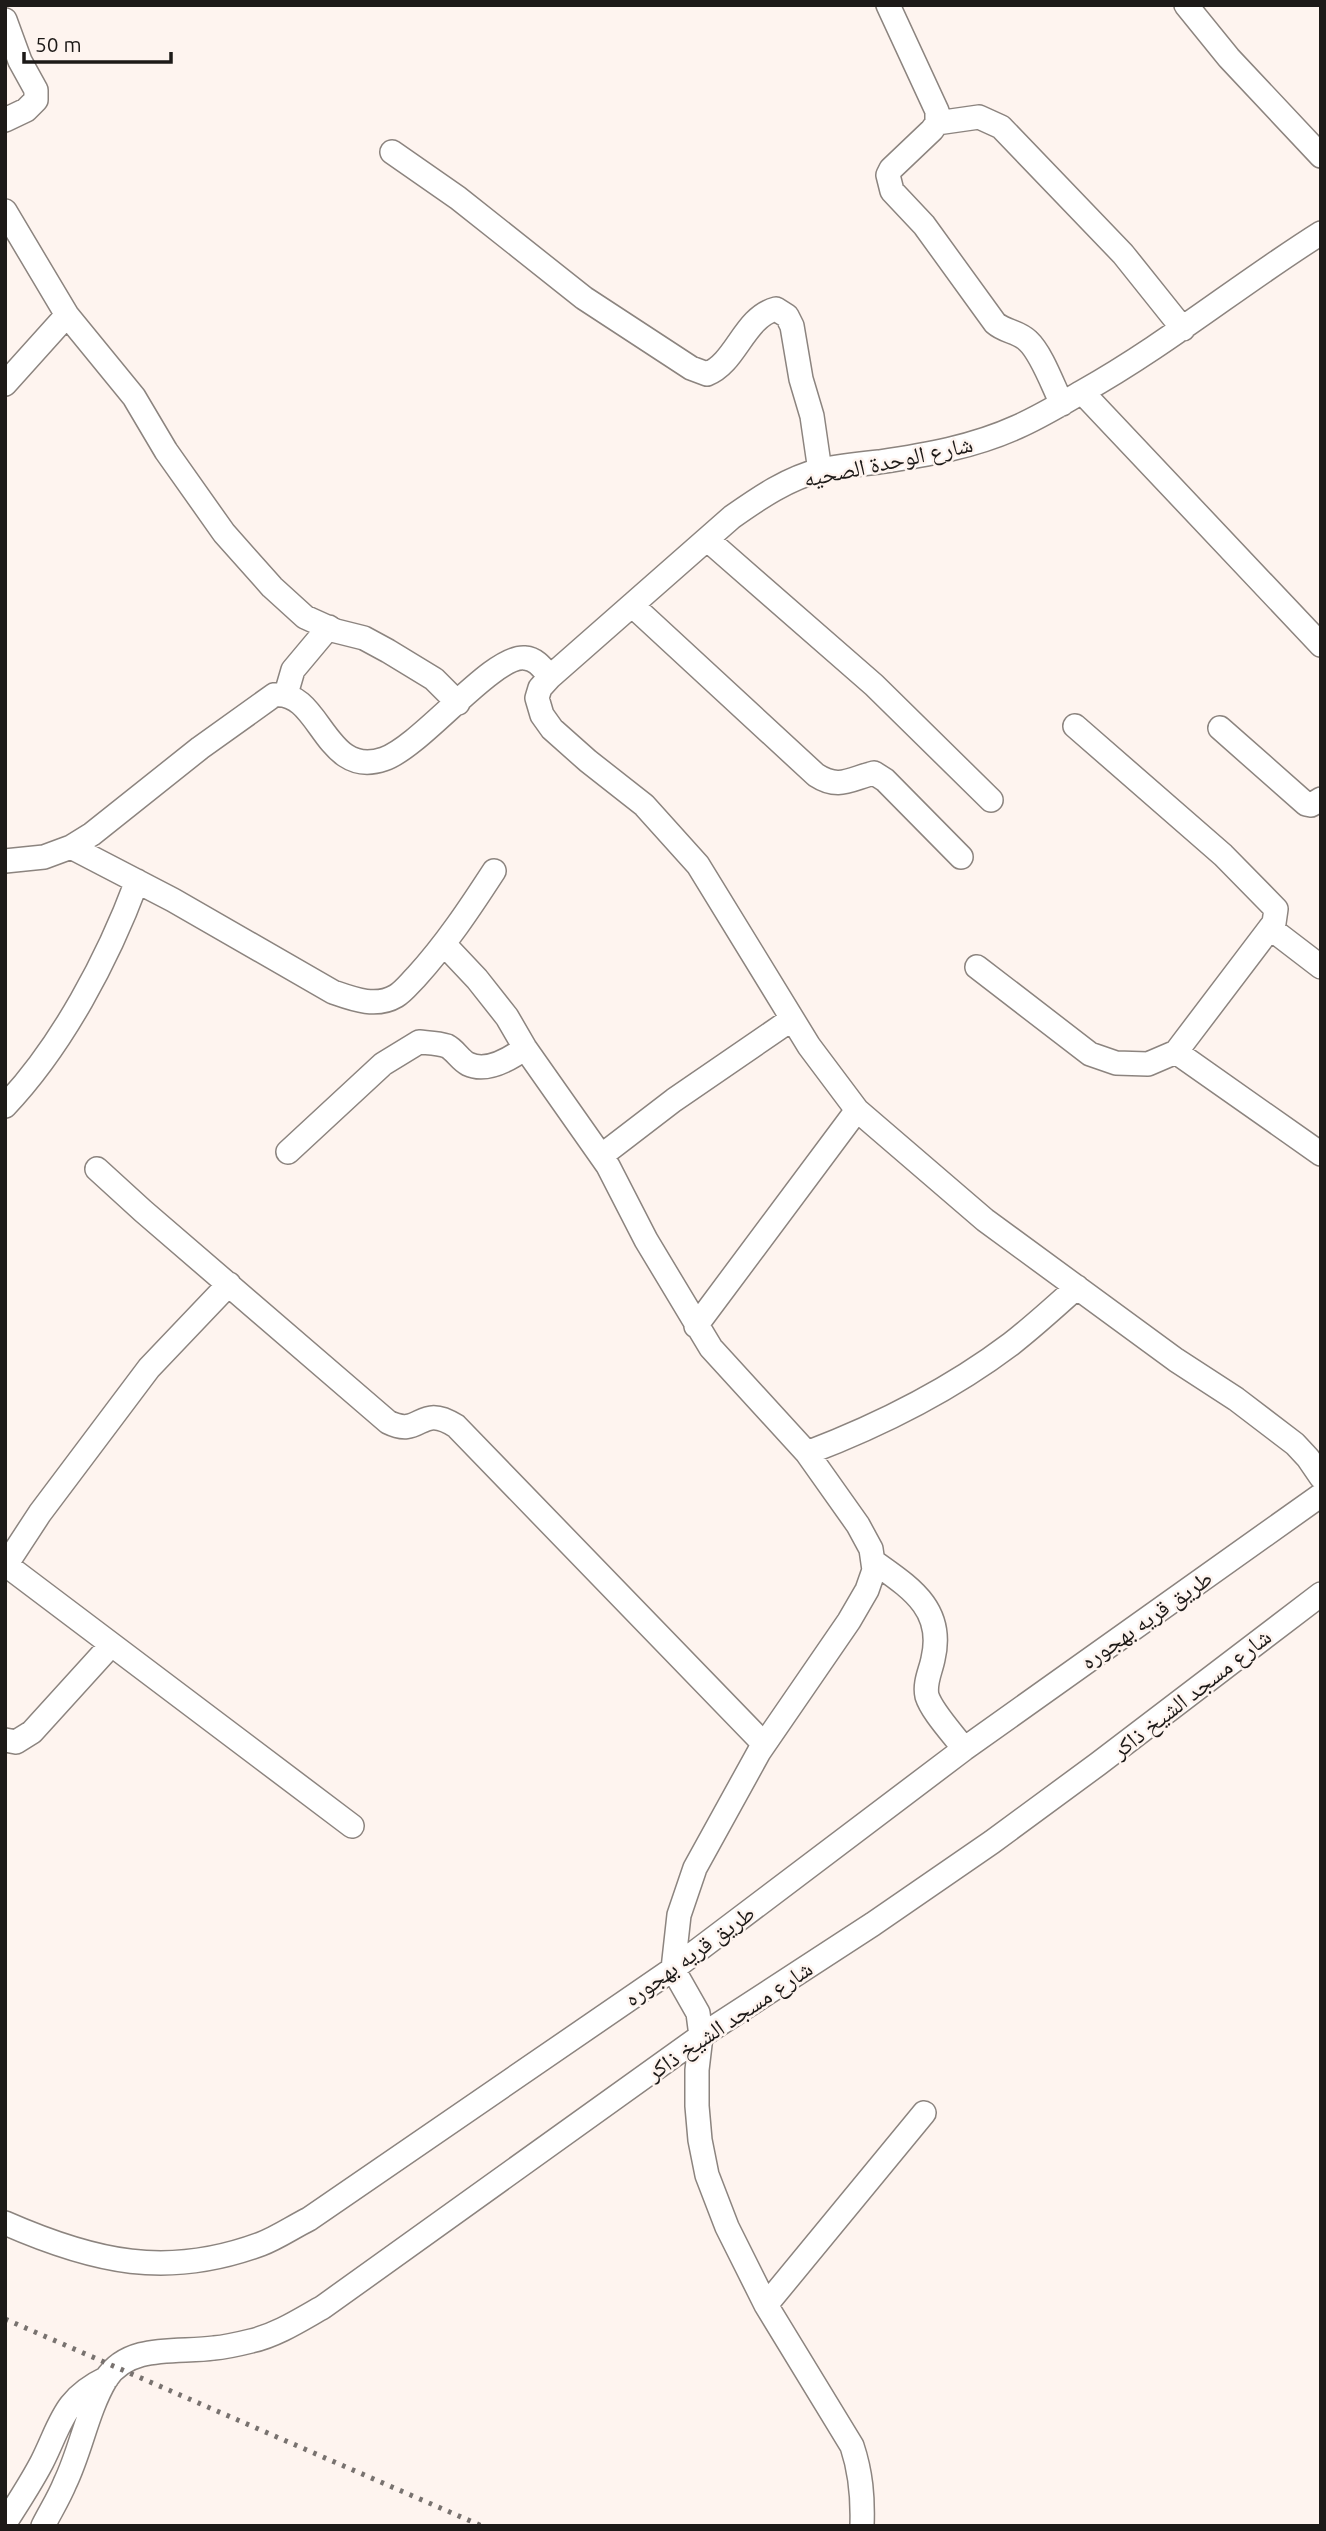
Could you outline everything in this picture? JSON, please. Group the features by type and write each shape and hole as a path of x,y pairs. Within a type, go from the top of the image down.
{"street":[{"path":"888,5 937,111 937,123 932,131 891,169 888,175 892,191 924,226 995,323 1008,332 1018,333 1032,346 1072,398 1321,645"},
{"path":"1185,5 1229,58 1321,156"},
{"path":"5,20 19,61 36,90 36,100 26,110 5,120"},
{"path":"937,123 979,117 1001,127 1123,254 1183,329"},
{"path":"392,152 458,198 584,298 691,368 707,374 718,370 746,334 769,311 776,309 787,316 792,326 801,379 812,416 820,471"},
{"path":"5,211 67,315 134,397 166,451 223,533 285,600 305,617 364,638 388,650 434,679 458,703"},
{"name":"شارع الوحدة الصحيه","path":"550,677 732,517 759,498 789,482 820,471 944,451 1019,427 1072,398 1183,329 1321,233"},
{"path":"5,384 67,315"},
{"path":"708,540 874,685 991,800"},
{"path":"633,606 816,775 826,782 841,784 874,773 885,780 961,856"},
{"path":"286,694 293,670 329,627"},
{"path":"5,860 44,857 71,847 92,834 200,748 274,695 286,694 298,700 341,754 370,762 397,752 483,680 515,659 527,658 538,663 550,677 540,688 537,698 542,715 552,729 588,761 644,805 698,865 809,1046 857,1110 985,1220 1284,1436 1308,1458 1321,1478"},
{"path":"978,967 1090,1054 1116,1063 1148,1064 1176,1052 1270,928 1276,915 1274,906 1223,855 1075,726"},
{"path":"1220,728 1306,804 1311,805 1321,799"},
{"path":"71,847 137,881 332,992 358,1001 374,1002 397,996 444,944 494,870"},
{"path":"5,1107 47,1057 69,1021 127,908 137,881"},
{"path":"1270,928 1321,967"},
{"path":"444,944 477,979 507,1017 524,1048 601,1156 711,1348 807,1453 858,1525 871,1549 874,1570 867,1590 849,1621 764,1744 695,1868 679,1915 676,1975 700,2024 697,2106 707,2175 727,2227 766,2305 852,2446 860,2470 863,2495 862,2526"},
{"path":"601,1156 674,1100 792,1018"},
{"path":"288,1152 374,1071 419,1042 447,1046 467,1063 478,1066 495,1065 524,1048"},
{"path":"1176,1052 1321,1154"},
{"path":"696,1326 857,1110"},
{"path":"97,1169 388,1422 400,1428 408,1428 432,1416 443,1418 456,1426 764,1744"},
{"path":"229,1284 149,1368 40,1513 6,1564 352,1826"},
{"path":"807,1453 850,1437 978,1367 1013,1343 1077,1287"},
{"name":"طريق قريه بهجوره","path":"5,2223 54,2245 105,2259 158,2264 211,2259 262,2244 309,2219 676,1975 964,1749 1321,1495"},
{"path":"873,1561 925,1603 932,1615 935,1632 934,1656 927,1679 927,1695 964,1749"},
{"name":"شارع مسجد الشيخ ذاكر","path":"5,2524 43,2459 67,2409 78,2396 107,2378 121,2364 135,2356 159,2351 215,2348 253,2341 290,2327 323,2307 700,2024 873,1924 992,1842 1098,1765 1321,1594"},
{"path":"5,1740 16,1742 32,1732 111,1645"},
{"path":"766,2305 924,2113"},
{"path":"43,2526 66,2483 107,2378"}],"railway":[{"path":"5,2319 482,2526"}]}
